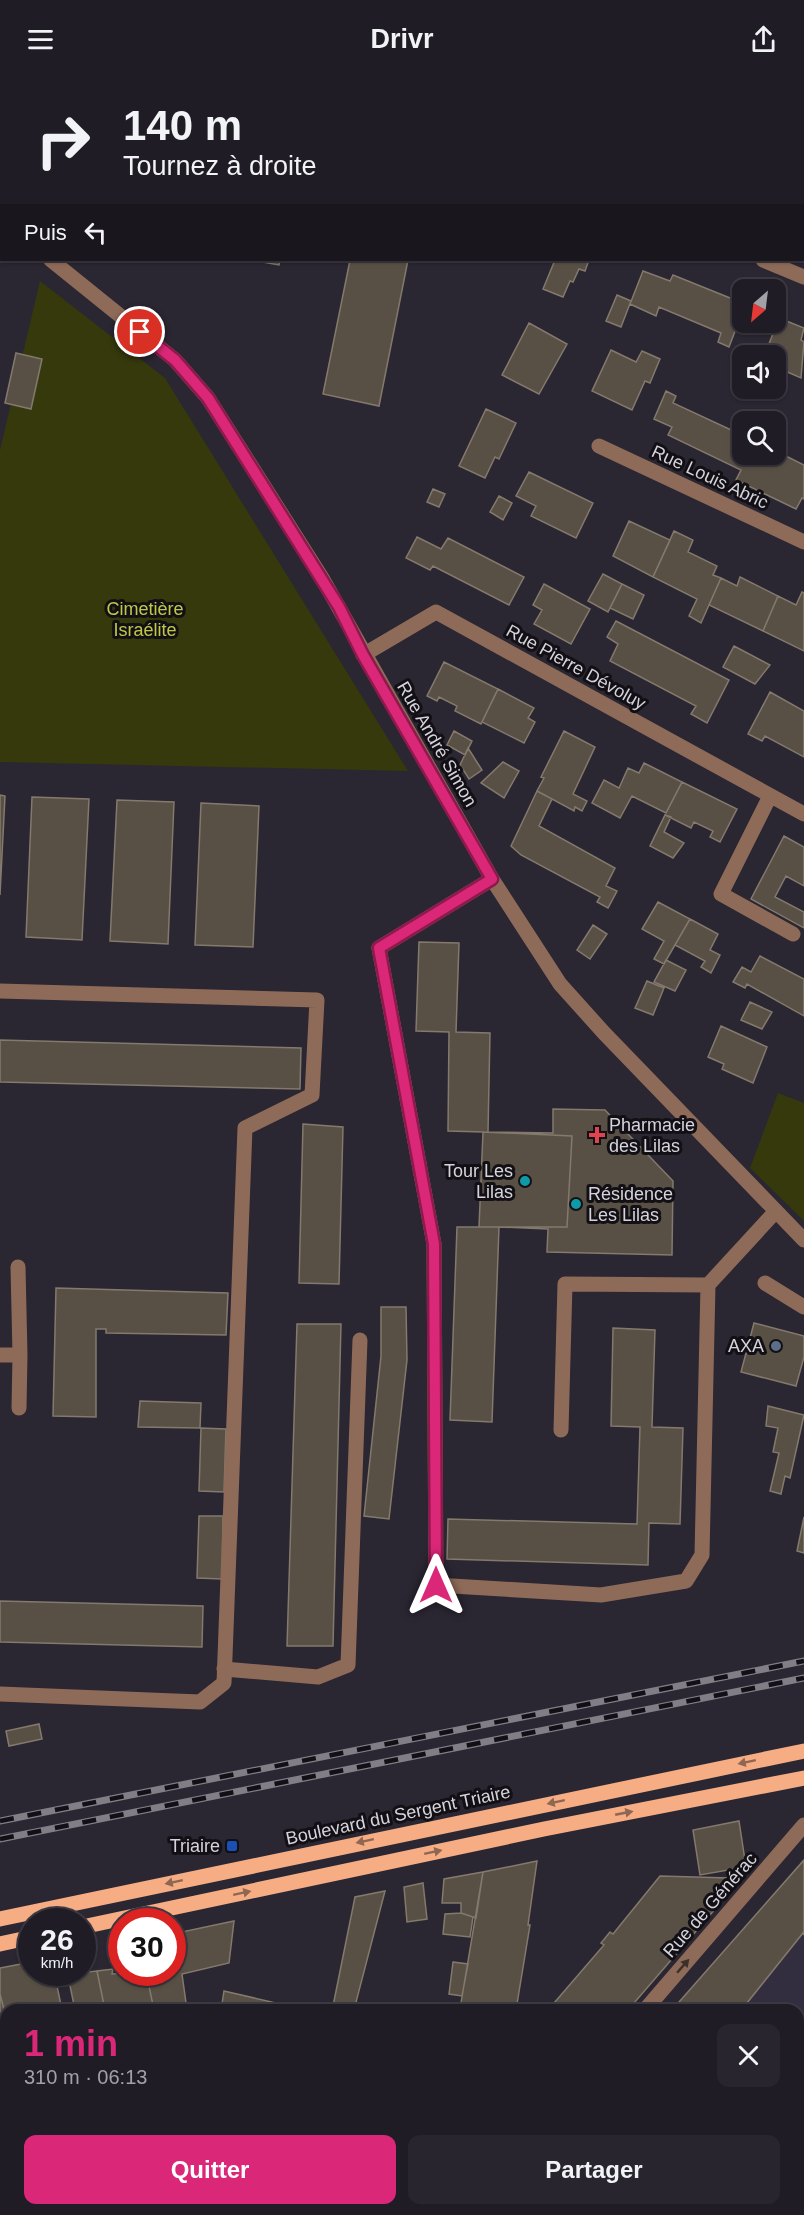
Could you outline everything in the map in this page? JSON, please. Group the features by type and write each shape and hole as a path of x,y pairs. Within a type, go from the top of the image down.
{"main road":[{"name":"Boulevard du Sergent Triaire","path":"0,1919 804,1751"},
{"path":"96,1924 544,1829 804,1778"},
{"path":"0,1944 18,1940"}],"street":[{"name":"Rue André Simon","path":"52,261 175,360 208,398 322,578 363,655 492,879 560,984 604,1033 804,1240"},
{"path":"765,261 804,277"},
{"name":"Rue Louis Abric","path":"599,446 804,542"},
{"name":"Rue Pierre Dévoluy","path":"363,655 436,612 804,814"},
{"path":"770,796 721,894 794,934"},
{"path":"492,879 379,948 434,1244 436,1585 601,1595 686,1581 702,1555 708,1285 776,1211"},
{"path":"0,991 317,1000 312,1095 245,1128 224,1683 200,1702 0,1694"},
{"path":"18,1267 19,1408"},
{"path":"765,1283 804,1307"},
{"path":"561,1430 566,1284 708,1285"},
{"path":"224,1669 318,1677 348,1665 360,1340"},
{"path":"0,1355 20,1355"},
{"name":"Rue de Générac","path":"650,2004 804,1825"}],"shaded area":[{"path":"804,1860 804,2004 677,2004"}],"green space":[{"name":"Cimetière Israélite","path":"40,281 165,378 408,771 0,762 0,450"},
{"path":"778,1093 804,1103 804,1221 750,1168"}],"building":[{"path":"257,261 280,261 279,265"},
{"path":"350,261 408,261 379,406 323,394"},
{"path":"555,261 589,261 585,271 579,269 573,282 570,281 563,297 543,289"},
{"path":"643,271 670,281 673,275 732,299 732,333 734,333 729,347 718,342 721,333 659,307 656,316 630,304"},
{"path":"617,295 631,301 621,327 606,321"},
{"path":"786,321 804,328 801,340 804,342 801,378 786,371 786,345 769,345 773,333 786,333"},
{"path":"529,323 567,344 539,394 502,375"},
{"path":"611,350 636,362 642,351 660,359 650,383 645,381 632,410 592,391"},
{"path":"16,353 42,359 31,409 5,403"},
{"path":"666,391 676,396 673,403 732,430 732,465 786,465 786,456 804,465 804,499 802,498 796,509 736,480 741,470 668,435 672,427 654,419"},
{"path":"486,409 516,423 499,459 495,457 485,478 459,466"},
{"path":"529,472 593,503 576,538 531,516 536,506 516,496"},
{"path":"433,489 445,494 439,507 427,502"},
{"path":"499,496 512,503 503,520 490,512"},
{"path":"629,521 670,540 653,577 613,556"},
{"path":"674,531 693,540 688,552 717,566 713,575 721,578 701,623 689,616 697,599 653,577"},
{"path":"417,537 441,549 448,538 524,577 509,605 433,566 430,570 406,558"},
{"path":"603,574 622,584 608,612 588,601"},
{"path":"740,577 778,596 763,631 709,605 721,578 737,586"},
{"path":"544,584 590,609 571,644 534,624 542,610 533,605"},
{"path":"622,584 644,595 633,619 610,608"},
{"path":"802,592 804,593 804,651 763,631 778,596 796,605"},
{"path":"616,621 729,680 707,723 691,714 696,706 610,661 618,644 607,637"},
{"path":"734,646 770,665 755,684 723,667"},
{"path":"444,662 498,689 481,724 455,711 457,706 439,697 437,701 427,696"},
{"path":"498,689 534,708 528,718 535,722 524,743 482,722"},
{"path":"770,692 804,711 804,757 765,736 762,741 748,734"},
{"path":"454,731 472,741 465,755 447,745"},
{"path":"564,731 595,747 573,794 587,801 582,811 575,807 574,811 537,791 544,778 541,777"},
{"path":"468,748 482,770 469,779 460,765"},
{"path":"503,762 519,771 504,798 481,783"},
{"path":"644,763 682,782 666,813 632,796 620,818 592,803 604,780 619,788 628,768 639,773"},
{"path":"682,782 737,809 720,842 710,837 713,831 694,822 691,828 665,815"},
{"path":"537,791 552,799 539,826 615,868 606,886 617,891 608,908 597,902 600,897 521,855 511,846"},
{"path":"0,795 5,796 0,895"},
{"path":"32,797 89,799 82,940 26,937"},
{"path":"117,800 174,802 168,944 110,941"},
{"path":"201,803 259,806 253,947 195,945"},
{"path":"665,815 671,817 664,832 684,843 673,858 650,846"},
{"path":"784,836 804,847 804,886 786,876 775,897 804,912 804,928 751,899"},
{"path":"658,902 690,919 664,964 654,959 664,941 642,929"},
{"path":"690,919 718,934 710,950 720,955 711,973 701,967 705,961 675,945"},
{"path":"593,925 607,934 590,959 577,950"},
{"name":"Résidence Les Lilas","path":"419,942 459,943 456,1032 490,1033 488,1132 553,1133 553,1109 605,1110 673,1181 672,1255 547,1252 548,1229 499,1227 492,1422 450,1420 457,1227 479,1227 483,1132 448,1131 449,1032 416,1031"},
{"path":"760,956 804,979 804,1016 747,984 745,988 733,982 742,967 751,972"},
{"path":"666,960 686,970 675,991 654,982"},
{"path":"647,981 664,988 653,1015 635,1008"},
{"path":"750,1002 772,1012 762,1029 741,1020"},
{"path":"721,1026 767,1047 753,1083 722,1069 724,1064 708,1057"},
{"path":"0,1040 301,1048 300,1089 0,1082"},
{"path":"303,1124 343,1127 339,1284 299,1283"},
{"name":"Tour Les Lilas","path":"483,1132 572,1136 567,1227 479,1227"},
{"path":"56,1288 228,1293 226,1335 106,1333 106,1329 96,1329 96,1417 53,1416"},
{"path":"381,1307 406,1307 407,1360 389,1519 364,1516 381,1356"},
{"name":"AXA","path":"754,1323 804,1336 804,1357 796,1386 741,1372"},
{"path":"297,1324 341,1324 333,1646 287,1646"},
{"path":"613,1328 655,1330 652,1427 683,1428 680,1524 649,1523 648,1565 447,1559 448,1519 637,1524 640,1427 611,1426"},
{"path":"140,1401 201,1403 200,1428 138,1427"},
{"path":"768,1406 804,1415 790,1478 785,1476 781,1494 770,1491 779,1453 773,1452 778,1428 766,1426"},
{"path":"201,1428 226,1429 224,1492 199,1491"},
{"path":"199,1516 223,1516 222,1579 197,1578"},
{"path":"804,1517 804,1553 797,1551"},
{"path":"0,1601 203,1606 202,1647 0,1642"},
{"path":"39,1724 42,1739 9,1746 6,1731"},
{"path":"739,1821 746,1867 700,1875 693,1830"},
{"path":"804,1860 804,1935 803,1933 748,2004 677,2004"},
{"path":"537,1861 528,1925 530,1925 517,2004 461,2003 483,1872"},
{"path":"483,1872 476,1918 461,1913 461,1903 442,1903 444,1879"},
{"path":"660,1876 729,1878 735,1886 633,2004 553,2004 604,1945 601,1943 610,1932 613,1934"},
{"path":"423,1883 427,1919 407,1922 404,1887"},
{"path":"385,1891 356,2004 333,2004 355,1897"},
{"path":"461,1913 473,1917 470,1937 443,1934 445,1914"},
{"path":"234,1921 229,1963 186,1973 186,1931"},
{"path":"453,1962 468,1964 462,1996 449,1994"},
{"path":"18,1965 18,1986 57,1986 61,2004 2,2004 0,1994 0,1968"},
{"path":"108,1970 108,1986 149,1986 153,2004 104,2004 97,1971"},
{"path":"97,1971 104,2004 74,2004 70,1986 96,1986"},
{"path":"149,1986 184,1986 186,2004 153,2004"},
{"path":"224,1991 276,2003 276,2004 222,2004"}],"railway":[{"path":"0,1821 804,1661"},
{"path":"0,1839 804,1678"}],"place":[{"name":"Pharmacie des Lilas","path":"597,1135"},
{"name":"Tour Les Lilas","path":"525,1181"},
{"name":"Résidence Les Lilas","path":"576,1204"},
{"name":"AXA","path":"776,1346"},
{"name":"Triaire","path":"232,1846"}],"route":[{"path":"140,332 175,360 208,398 322,578 363,655 492,879 379,948 434,1244 436,1585"}]}
